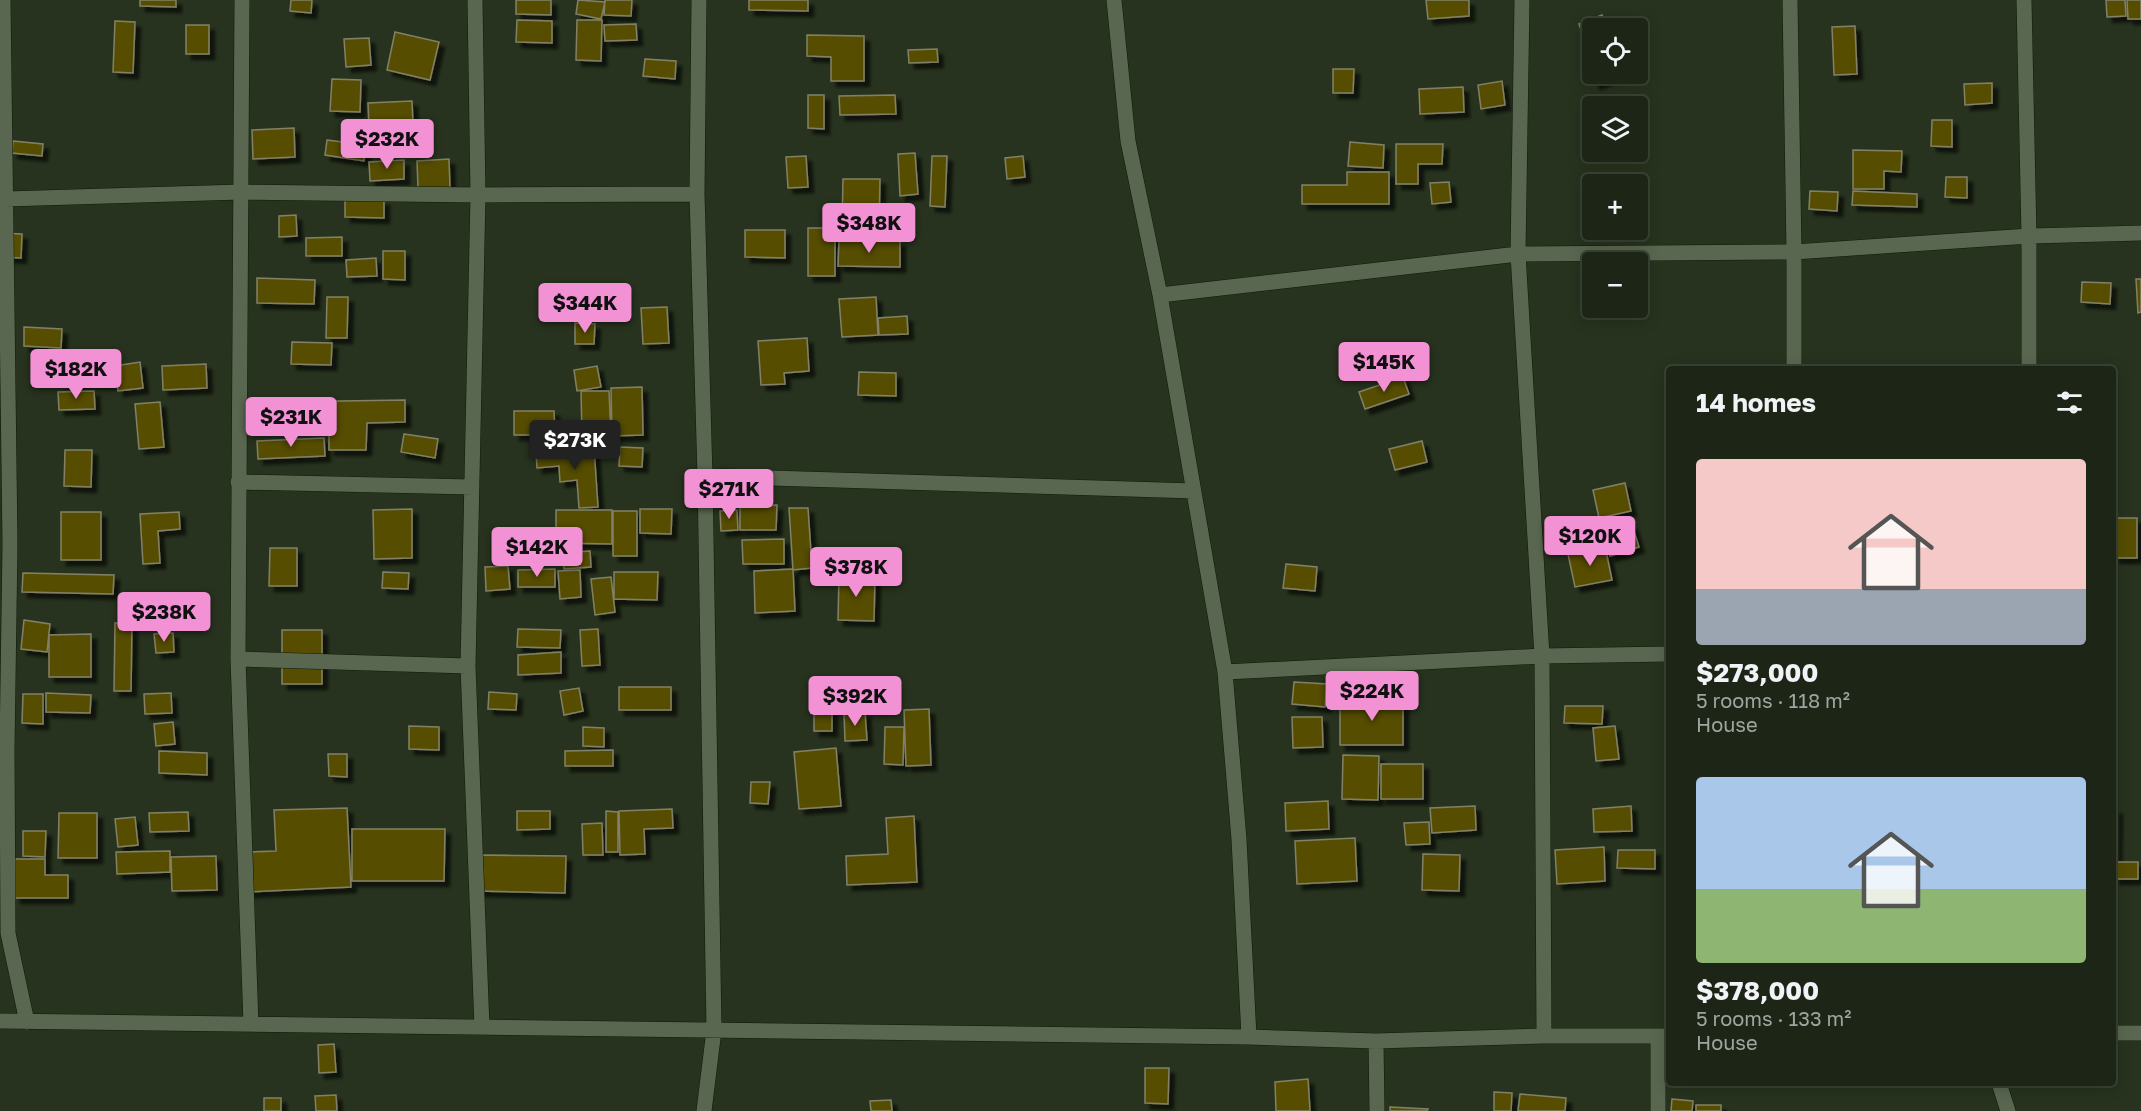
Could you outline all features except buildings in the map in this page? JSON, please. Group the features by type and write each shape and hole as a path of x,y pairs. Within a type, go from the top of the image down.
{"street":[{"path":"3,0 6,199 4,415 10,544 7,750 8,933 27,1022"},
{"path":"242,0 238,659 251,1024"},
{"path":"475,0 478,195 468,666 482,1027"},
{"path":"699,0 697,194 705,476 714,1030 704,1111"},
{"path":"1114,0 1128,141 1160,295 1226,672 1239,839 1249,1037"},
{"path":"1522,0 1518,254 1542,656 1544,1036"},
{"path":"1790,0 1794,366"},
{"path":"2024,0 2029,366"},
{"path":"6,199 241,192 478,195 697,194"},
{"path":"1160,295 1518,254 1794,252 2029,236 2141,233"},
{"path":"705,476 1194,491"},
{"path":"238,482 472,488"},
{"path":"1226,672 1542,656 1666,654"},
{"path":"238,659 468,666"},
{"path":"0,1021 1249,1037 1376,1041 1544,1036 1664,1036 1658,1111"},
{"path":"2116,1033 2141,1033"},
{"path":"1376,1041 1377,1111"},
{"path":"2000,1086 2008,1111"}]}
